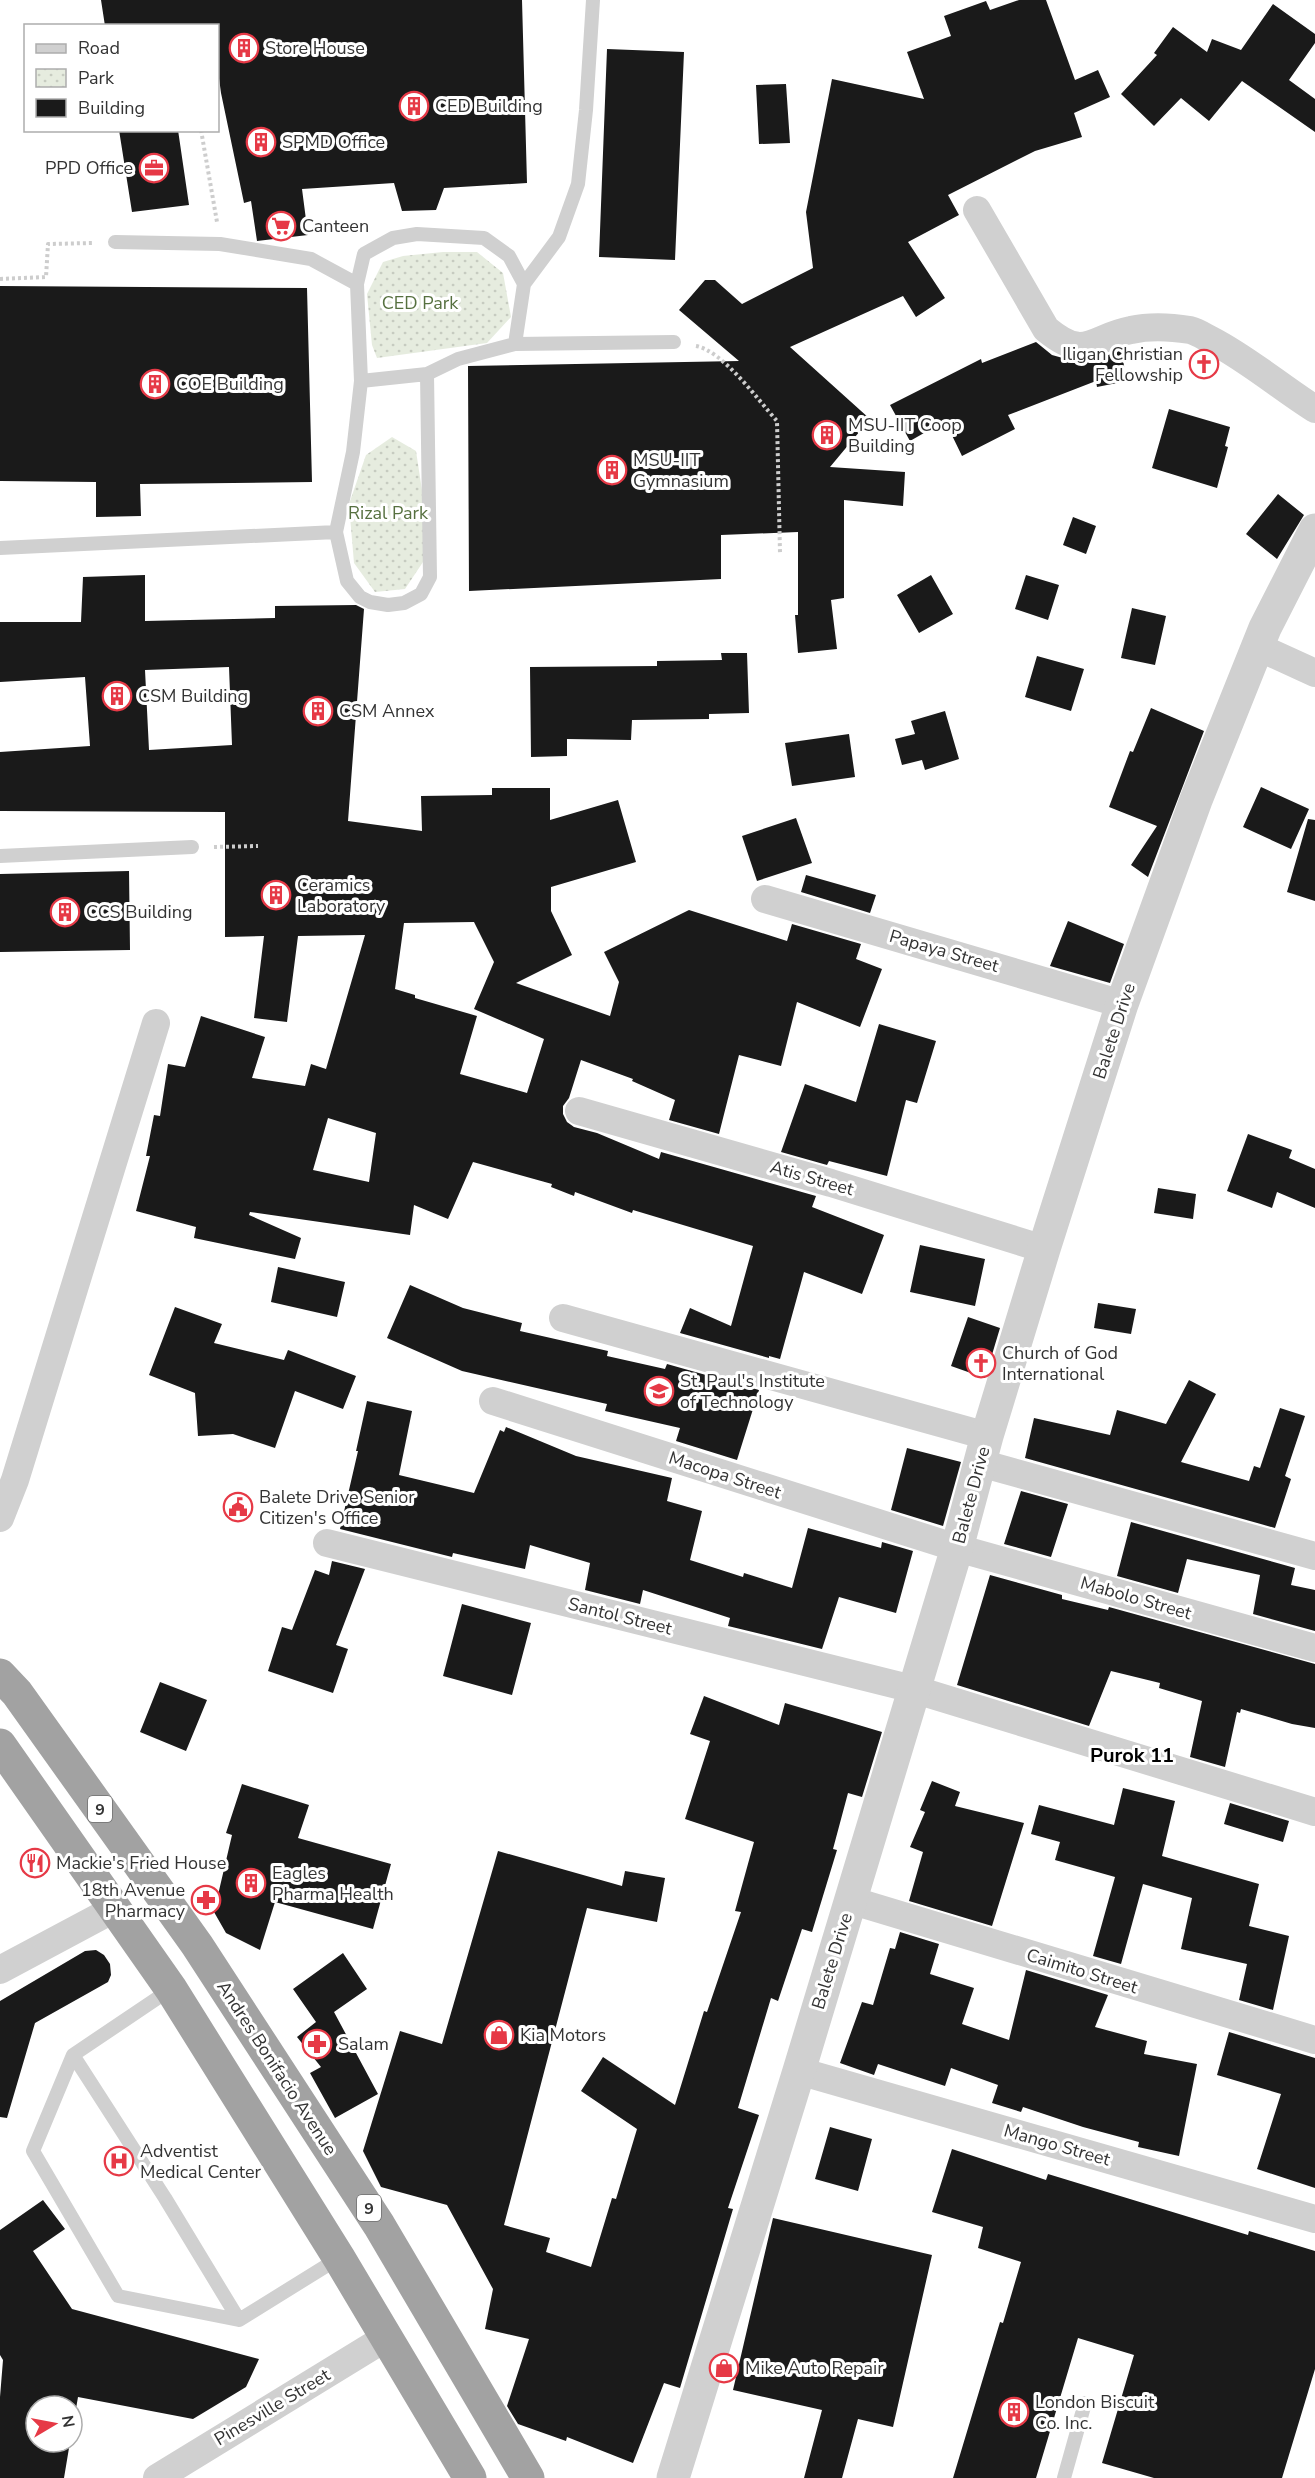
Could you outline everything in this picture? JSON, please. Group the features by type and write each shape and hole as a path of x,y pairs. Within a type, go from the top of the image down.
{"highway":[{"name":"Andres Bonifacio Avenue","path":"0,1675 16,1693 197,1945 379,2224 528,2478"},
{"path":"0,1745 171,1989 339,2258 470,2478"}],"street":[{"path":"977,210 1046,329 1062,342 1072,346 1094,344 1130,330 1162,328 1193,331 1226,348 1315,409"},
{"name":"Balete Drive","path":"673,2478 957,1548 983,1450 1044,1249 1122,1004 1196,800 1258,647 1315,530"},
{"path":"1258,647 1315,673"},
{"name":"Papaya Street","path":"765,899 1122,1004"},
{"path":"0,1518 15,1480 156,1023"},
{"name":"Atis Street","path":"579,1112 831,1183 1044,1249"},
{"path":"563,1318 1315,1556"},
{"name":"Macopa Street","path":"493,1401 957,1548"},
{"name":"Santol Street","path":"327,1543 914,1689 1315,1812"},
{"name":"Mabolo Street","path":"957,1548 1315,1648"},
{"name":"Caimito Street","path":"850,1900 1315,2040"},
{"path":"0,1970 114,1909"},
{"name":"Mango Street","path":"799,2071 1315,2219"},
{"name":"Pinesville Street","path":"157,2478 387,2337"}],"lane":[{"path":"515,344 524,284 559,237 578,184 586,110 593,0"},
{"path":"427,374 430,577 421,594 404,603 388,605 370,602 360,597 347,581 336,532 353,452 362,381 357,284 364,255 393,238 417,234 484,238 509,256 524,284"},
{"path":"116,242 220,244 311,259 357,284"},
{"path":"362,381 427,374 458,358 515,344 674,342"},
{"path":"0,548 336,532"},
{"path":"0,856 192,847"},
{"path":"171,1989 73,2055 33,2151 118,2296 239,2320 339,2258"},
{"path":"73,2055 165,2198 239,2320"},
{"path":"1064,2478 1085,2403"}],"path":[{"path":"201,132 220,244"},
{"path":"0,279 46,277 48,244 116,242"},
{"path":"674,342 706,348 733,372 777,421 780,553"},
{"path":"192,847 258,846"}],"green space":[{"name":"CED Park","path":"443,252 477,252 503,273 511,317 487,343 377,358 372,345 367,294 383,262 403,256"},
{"name":"Rizal Park","path":"392,437 416,451 425,510 425,559 405,589 375,592 354,563 349,504 366,455"}],"building":[{"path":"101,0 522,0 527,183 444,188 436,210 402,211 394,183 302,189 308,235 257,241 251,201 244,203 221,93 219,24 105,24"},
{"path":"1019,0 1046,0 1075,80 1098,70 1110,97 1074,113 1082,137 1035,151 948,195 959,215 908,242 945,298 916,317 903,296 790,347 870,419 830,467 905,472 903,506 844,500 844,598 831,600 837,649 798,653 795,615 798,615 798,532 721,535 721,579 469,591 468,366 739,361 679,310 705,280 715,280 742,304 813,268 806,212 832,79 924,99 907,52 951,36 944,16 986,1 990,10"},
{"path":"1273,4 1315,34 1315,43 1289,80 1315,99 1315,132 1242,81 1209,121 1181,98 1154,126 1121,94 1157,55 1154,53 1173,27 1207,52 1212,39 1241,50"},
{"path":"607,49 684,52 675,260 599,257"},
{"path":"786,84 790,143 759,144 756,85"},
{"name":"PPD Office","path":"119,132 178,132 189,205 132,212"},
{"name":"COE Building","path":"0,286 307,288 312,482 140,484 141,516 96,517 96,482 0,481"},
{"path":"1036,342 1052,355 1077,362 1093,361 1121,350 1127,381 1097,387 1096,381 1008,415 1015,429 962,456 945,421 910,441 890,405 981,359 982,363"},
{"path":"1169,409 1230,427 1225,446 1228,447 1217,488 1152,468"},
{"path":"1278,494 1304,515 1277,559 1246,534"},
{"path":"1073,517 1096,526 1086,554 1063,545"},
{"path":"145,575 145,621 275,618 275,606 356,605 364,609 348,821 422,831 421,796 492,795 492,788 550,788 550,820 618,800 636,862 551,887 551,911 572,955 516,983 610,1016 619,982 604,952 689,910 787,941 792,924 861,944 856,959 882,969 860,1027 797,1002 781,1066 739,1055 719,1134 669,1120 675,1100 632,1081 633,1079 581,1060 569,1098 563,1106 563,1114 567,1122 574,1127 597,1133 659,1159 661,1152 816,1196 812,1207 884,1235 862,1294 804,1272 780,1359 769,1356 769,1358 680,1333 690,1308 731,1326 753,1246 633,1210 632,1213 575,1192 574,1196 551,1187 552,1184 473,1162 448,1219 414,1205 410,1235 250,1212 249,1215 301,1238 295,1259 194,1238 196,1227 136,1211 150,1156 146,1156 154,1115 160,1116 168,1064 185,1067 201,1016 265,1037 252,1078 305,1086 311,1064 326,1069 365,935 298,936 287,1022 254,1018 264,936 225,937 225,812 0,811 0,752 90,746 85,677 0,682 0,622 81,622 83,577","holes":["229,667 232,745 149,750 145,670","474,922 494,962 474,1009 544,1039 527,1093 460,1074 477,1016 415,998 415,995 395,989 404,923","328,1118 376,1133 369,1182 313,1170"]},
{"path":"931,575 953,614 919,633 897,595"},
{"path":"1026,575 1059,585 1048,620 1015,609"},
{"path":"1132,608 1166,616 1155,665 1121,658"},
{"path":"721,653 747,653 749,713 709,714 709,719 632,720 631,740 567,739 567,756 531,757 530,667 657,666 657,661 722,660"},
{"path":"1037,656 1084,669 1071,711 1025,697"},
{"path":"1151,708 1204,731 1148,877 1131,865 1157,826 1109,807 1130,751 1133,752"},
{"path":"945,711 959,759 925,770 922,760 902,765 895,739 915,734 911,721"},
{"path":"849,734 855,777 792,786 785,743"},
{"path":"1261,787 1309,809 1291,849 1243,827"},
{"path":"796,818 812,863 757,881 742,836"},
{"path":"1308,819 1315,820 1315,901 1287,892"},
{"name":"CCS Building","path":"129,871 130,950 0,952 0,874"},
{"path":"806,875 876,895 870,913 801,892"},
{"path":"1068,921 1124,944 1110,983 1050,966"},
{"path":"879,1024 936,1041 917,1103 906,1100 887,1176 829,1161 827,1165 781,1152 805,1084 856,1102"},
{"path":"1248,1134 1292,1150 1289,1158 1315,1169 1315,1208 1277,1192 1272,1208 1227,1191"},
{"path":"1158,1188 1196,1194 1193,1219 1154,1213"},
{"path":"920,1245 985,1259 975,1306 910,1292"},
{"path":"278,1267 345,1282 337,1317 271,1302"},
{"path":"410,1285 463,1308 522,1323 520,1331 608,1351 607,1356 665,1369 667,1364 759,1390 737,1460 676,1441 680,1428 605,1411 607,1404 462,1371 387,1338"},
{"path":"1098,1303 1136,1309 1131,1334 1094,1328"},
{"path":"175,1307 222,1324 214,1343 284,1360 288,1350 356,1376 343,1409 295,1391 275,1448 233,1434 198,1436 195,1393 149,1375"},
{"path":"968,1317 1000,1328 985,1378 951,1366"},
{"path":"1189,1380 1216,1394 1181,1462 1249,1481 1254,1466 1260,1468 1280,1408 1305,1416 1285,1476 1291,1479 1275,1528 1025,1458 1034,1418 1110,1435 1117,1410 1166,1424"},
{"path":"367,1401 412,1411 399,1475 474,1493 500,1430 504,1432 506,1427 576,1456 672,1478 667,1501 702,1511 690,1560 743,1577 744,1573 792,1588 808,1528 881,1548 882,1542 913,1551 896,1613 839,1597 822,1649 728,1626 730,1618 643,1590 640,1604 585,1590 590,1563 530,1545 525,1569 453,1553 452,1557 340,1529"},
{"path":"907,1448 961,1462 943,1526 891,1510"},
{"path":"1021,1491 1068,1504 1051,1557 1004,1544"},
{"path":"1131,1522 1295,1568 1291,1585 1315,1590 1315,1631 1253,1614 1260,1575 1187,1559 1178,1593 1117,1576"},
{"path":"332,1561 365,1569 336,1645 348,1649 333,1693 268,1671 282,1627 292,1630 315,1570 329,1575"},
{"path":"990,1575 1062,1595 1062,1599 1108,1610 1109,1607 1315,1664 1315,1728 1292,1724 1241,1709 1240,1713 1237,1712 1225,1767 1190,1757 1202,1701 1159,1688 1160,1683 1111,1671 1089,1726 957,1685"},
{"path":"462,1604 531,1623 512,1695 443,1676"},
{"path":"160,1682 207,1700 186,1751 140,1732"},
{"path":"704,1696 779,1725 785,1703 882,1732 862,1797 848,1793 833,1849 837,1850 812,1932 802,1929 778,2001 771,1998 738,2108 759,2115 728,2208 733,2209 680,2388 664,2383 633,2463 567,2437 566,2441 518,2424 507,2406 529,2339 485,2329 493,2289 447,2205 381,2187 363,2151 400,2031 442,2044 498,1851 622,1886 625,1871 665,1878 657,1922 587,1908 504,2225 550,2238 546,2252 591,2267 612,2198 616,2199 637,2129 581,2091 603,2057 675,2105 704,2011 707,2012 741,1912 735,1911 754,1842 685,1819 710,1741 690,1734"},
{"path":"932,1781 960,1792 955,1806 1024,1823 992,1926 909,1901 923,1852 910,1847 925,1812 920,1810"},
{"path":"242,1784 309,1805 298,1838 391,1864 373,1929 275,1902 260,1950 226,1933 214,1912 232,1835 226,1833"},
{"path":"1123,1788 1175,1801 1162,1856 1259,1884 1249,1926 1289,1936 1273,2010 1239,2000 1247,1964 1181,1949 1192,1898 1143,1884 1121,1964 1093,1956 1115,1877 1055,1860 1060,1842 1031,1834 1039,1805 1114,1825"},
{"path":"1230,1803 1289,1821 1283,1842 1224,1824"},
{"path":"900,1932 939,1944 930,1974 974,1988 962,2024 1009,2040 1026,1970 1108,1995 1095,2027 1147,2041 1144,2054 1197,2064 1179,2156 1138,2147 1139,2142 1083,2127 1023,2107 1021,2112 992,2103 998,2085 951,2068 945,2086 878,2064 874,2075 840,2063 862,2002 873,2005 890,1948 895,1949"},
{"path":"96,1950 104,1955 110,1964 111,1975 108,1982 35,2023 7,2118 0,2117 0,2001 85,1951"},
{"path":"343,1953 367,1989 334,2012 378,2094 335,2118 310,2073 321,2067 297,2037 316,2022 293,1989"},
{"path":"1229,2032 1315,2058 1315,2188 1257,2169 1281,2094 1217,2075"},
{"path":"830,2127 872,2139 858,2191 815,2179"},
{"path":"952,2149 1046,2180 1048,2174 1248,2235 1249,2231 1315,2251 1315,2369 1282,2478 1154,2478 1102,2463 1134,2355 1078,2338 1036,2478 953,2478 1000,2322 1003,2323 1021,2262 978,2248 983,2227 932,2212"},
{"path":"43,2200 65,2229 33,2251 72,2309 259,2359 246,2387 193,2419 84,2398 84,2394 24,2394 24,2454 68,2454 64,2478 0,2478 0,2397 3,2360 0,2355 0,2230"},
{"path":"773,2218 932,2255 893,2427 858,2419 842,2478 804,2478 822,2410 733,2390"}],"place":[{"name":"Store House","path":"244,48"},
{"name":"CED Building","path":"414,106"},
{"name":"SPMD Office","path":"261,142"},
{"name":"PPD Office","path":"154,168"},
{"name":"Canteen","path":"281,226"},
{"name":"Iligan Christian Fellowship","path":"1204,364"},
{"name":"COE Building","path":"155,384"},
{"name":"MSU-IIT Coop Building","path":"827,435"},
{"name":"MSU-IIT Gymnasium","path":"612,470"},
{"name":"CSM Building","path":"117,696"},
{"name":"CSM Annex","path":"318,711"},
{"name":"Ceramics Laboratory","path":"276,895"},
{"name":"CCS Building","path":"65,912"},
{"name":"Church of God International","path":"981,1363"},
{"name":"St. Paul's Institute of Technology","path":"659,1391"},
{"name":"Balete Drive Senior Citizen's Office","path":"238,1507"},
{"name":"Mackie's Fried House","path":"35,1863"},
{"name":"Eagles Pharma Health","path":"251,1883"},
{"name":"18th Avenue Pharmacy","path":"206,1900"},
{"name":"Kia Motors","path":"499,2035"},
{"name":"Salam","path":"317,2044"},
{"name":"Adventist Medical Center","path":"119,2161"},
{"name":"Mike Auto Repair","path":"724,2368"},
{"name":"London Biscuit Co. Inc.","path":"1014,2412"}],"district":[{"name":"Purok 11","path":"1132,1755"}]}
